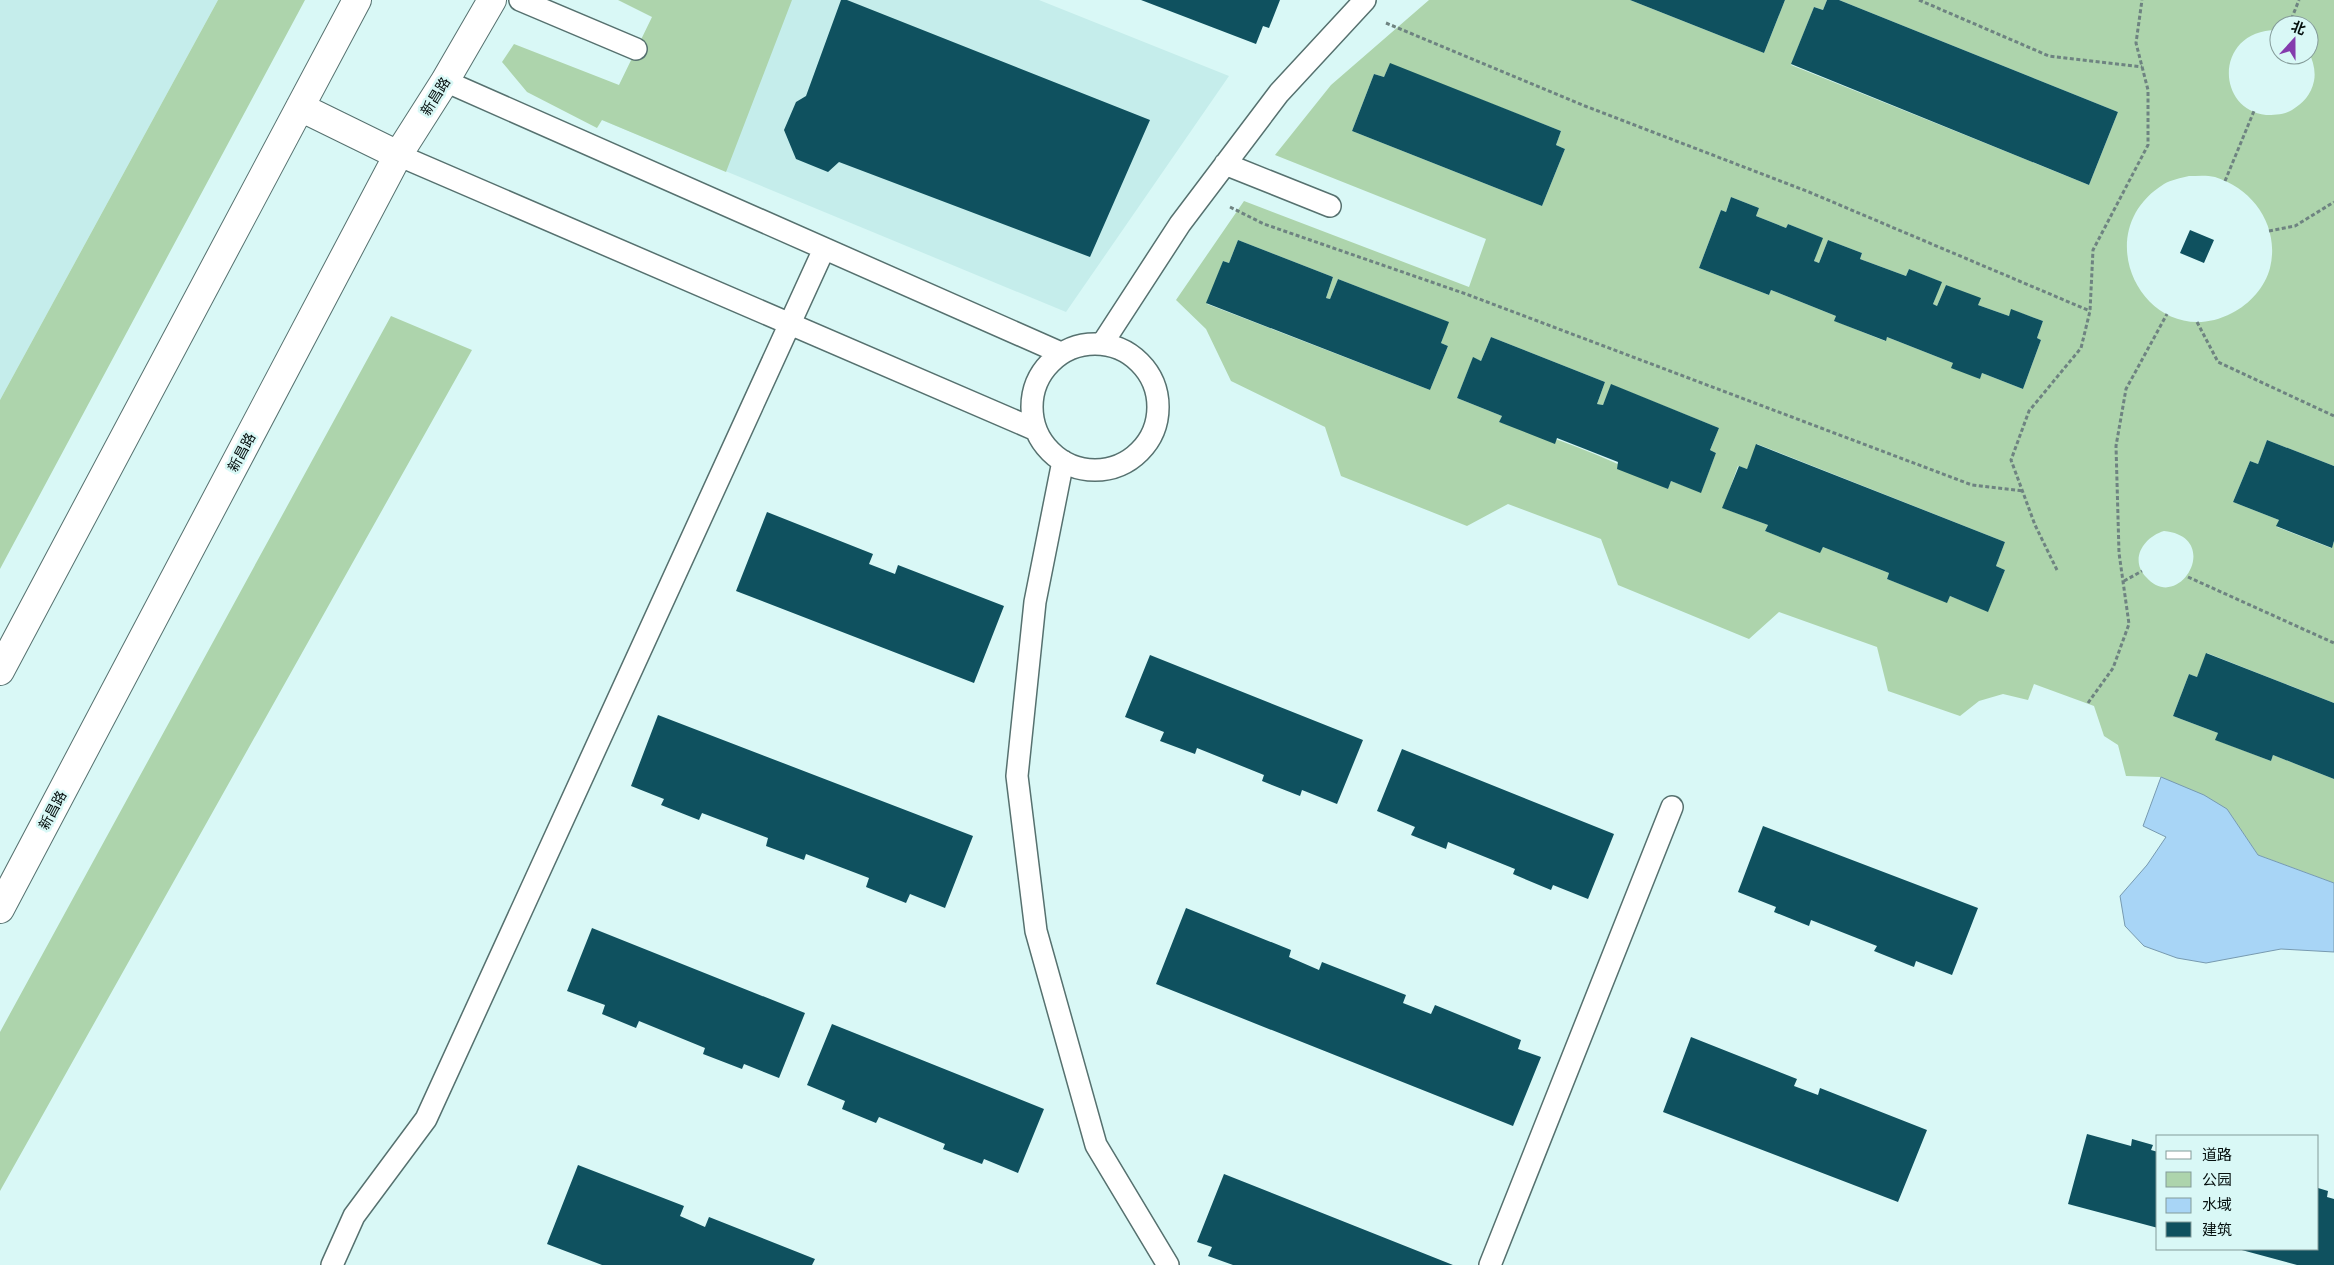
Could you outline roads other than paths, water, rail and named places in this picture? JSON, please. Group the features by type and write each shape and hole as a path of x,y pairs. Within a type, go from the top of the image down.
{"main road":[{"path":"0,671 357,0"},
{"name":"新昌路","path":"0,909 398,155 445,81 492,0"},
{"path":"300,107 398,155"}],"lane":[{"path":"520,0 636,49"},
{"path":"1102,344 1180,224 1278,93 1360,5"},
{"path":"445,81 1061,353"},
{"path":"398,155 1036,430"},
{"path":"1225,164 1330,206"},
{"path":"332,1265 354,1216 426,1119 824,249"},
{"path":"1102,344 1122,350 1139,361 1151,377 1158,396 1158,417 1152,437 1139,452 1122,464 1102,469 1082,468 1062,461 1047,447 1036,430 1032,409 1035,387 1045,368 1061,353 1080,345 1102,344"},
{"path":"1062,461 1035,602 1017,776 1036,931 1096,1145 1168,1265"},
{"path":"1490,1265 1672,807"}],"water":[{"path":"2161,777 2204,795 2227,809 2258,855 2334,883 2334,952 2281,949 2206,963 2177,958 2144,946 2125,926 2120,896 2147,865 2166,837 2143,826"}]}
